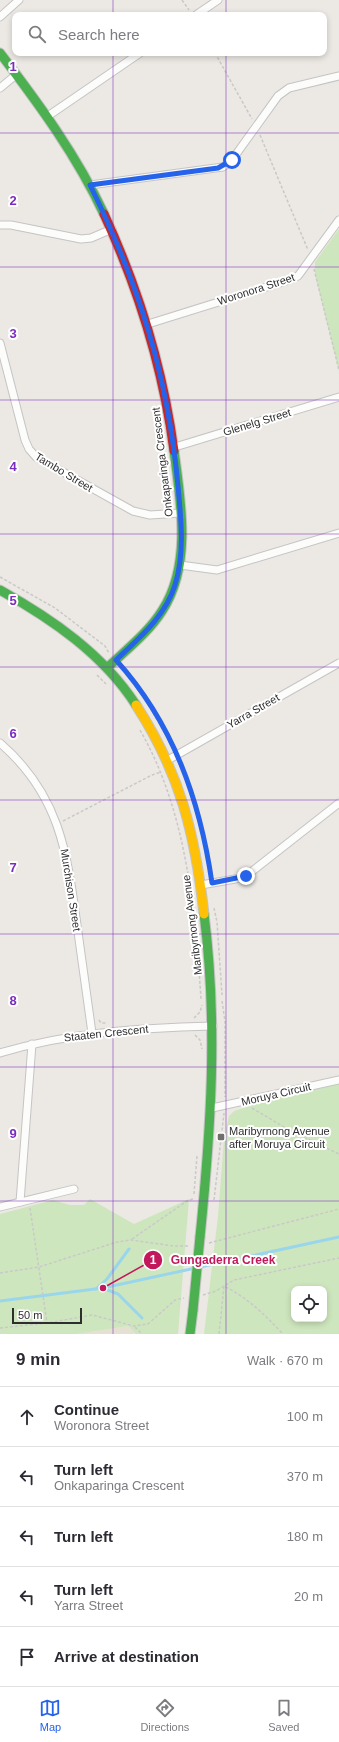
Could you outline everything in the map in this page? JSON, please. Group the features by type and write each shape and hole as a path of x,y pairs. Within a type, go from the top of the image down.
{"street":[{"path":"0,17 19,0"},
{"path":"199,12 218,0"},
{"name":"Onkaparinga Crescent","path":"0,53 48,116 90,185 112,229 148,324 161,372 175,447 182,543 180,565 173,590 161,614 148,631 114,656 107,668"},
{"path":"48,116 136,56"},
{"path":"0,88 17,74"},
{"path":"90,185 223,167 232,160 278,96 289,88 339,76"},
{"name":"Woronora Street","path":"148,324 289,280 302,272 339,220"},
{"path":"0,225 11,225 81,239 91,238 112,229"},
{"name":"Tambo Street","path":"0,343 25,440 29,449 36,457 137,512 150,515 181,513"},
{"name":"Glenelg Street","path":"175,447 339,397"},
{"path":"180,565 217,570 339,533"},
{"name":"Maribyrnong Avenue","path":"0,590 32,607 59,625 79,641 107,668 141,712 168,760 187,817 200,885 210,962 213,1026 212,1108 190,1334"},
{"name":"Yarra Street","path":"168,760 339,663"},
{"name":"Murchison Street","path":"0,743 15,757 33,779 48,804 64,844 70,873 92,1033"},
{"path":"200,885 246,876 339,803"},
{"name":"Staaten Crescent","path":"0,1053 32,1044 92,1033 136,1029 213,1026"},
{"path":"20,1202 32,1044"},
{"name":"Moruya Circuit","path":"212,1108 225,1110 339,1080"},
{"path":"0,1207 74,1189"}],"path":[{"path":"182,0 192,12"},
{"path":"217,56 256,126 312,259 339,370"},
{"path":"0,577 55,608 105,646 108,652 114,656 132,679 167,734 182,766 195,807"},
{"path":"108,652 114,656"},
{"path":"95,673 109,687"},
{"path":"137,726 160,772 182,842 195,927 202,1004 200,1012 193,1019 194,1034 200,1040 202,1054"},
{"path":"57,824 160,772 172,770 182,766"},
{"path":"204,841 212,883"},
{"path":"214,906 219,945 225,1021 225,1110 219,1145 218,1176 214,1204"},
{"path":"249,1107 266,1115 289,1130 339,1154"},
{"path":"194,1205 193,1199 197,1152"},
{"path":"131,1240 187,1201 193,1199"},
{"path":"29,1200 47,1323"},
{"path":"207,1244 339,1209"},
{"path":"0,1273 39,1267 117,1242 131,1240 174,1246 198,1241"},
{"path":"197,1296 212,1293 234,1280 339,1258"},
{"path":"219,1334 224,1286"},
{"path":"224,1286 241,1294 264,1313 283,1334"},
{"path":"0,1328 47,1323 92,1315 134,1326 148,1324 175,1300 190,1297"},
{"path":"134,1326 142,1334"}],"shaded area":[{"path":"128,1326 136,1334 77,1334"}],"green space":[{"path":"339,229 339,371 315,275 315,262"},
{"path":"339,1084 339,1334 204,1334 218,1216 224,1139 229,1116 234,1111 262,1102"},
{"path":"90,1199 134,1224 189,1199 178,1334 136,1334 128,1326 77,1334 0,1334 0,1214 53,1200 70,1205 84,1205"}],"waterway":[{"path":"0,1301 103,1288 339,1237"},
{"path":"96,1289 107,1279 129,1249"},
{"path":"105,1289 118,1294 142,1318"}],"traffic: fast":[{"path":"0,53 43,111 70,151 104,214"},
{"path":"107,668 150,627 162,611 178,574 182,533 174,451"},
{"path":"0,590 39,613 75,639 108,670 136,705"},
{"path":"200,1237 210,1116 212,1035 211,995 204,914"},
{"path":"193,1310 200,1237"},
{"path":"190,1334 193,1310"}],"traffic: slow":[{"path":"136,705 164,755 183,805 196,857 204,914"}],"traffic: jam":[{"path":"104,214 128,271 148,330 163,390 174,451"}],"place":[{"name":"Maribyrnong Avenue after Moruya Circuit","path":"221,1137"},
{"name":"Gungaderra Creek","path":"103,1288"}],"route":[{"path":"232,160 223,167 218,168 90,185 112,229 148,324 161,372 175,447 181,513 182,543 180,565 175,586 161,614 148,631 116,660 132,679 154,712 180,760 191,788 212,883 246,876"}]}
